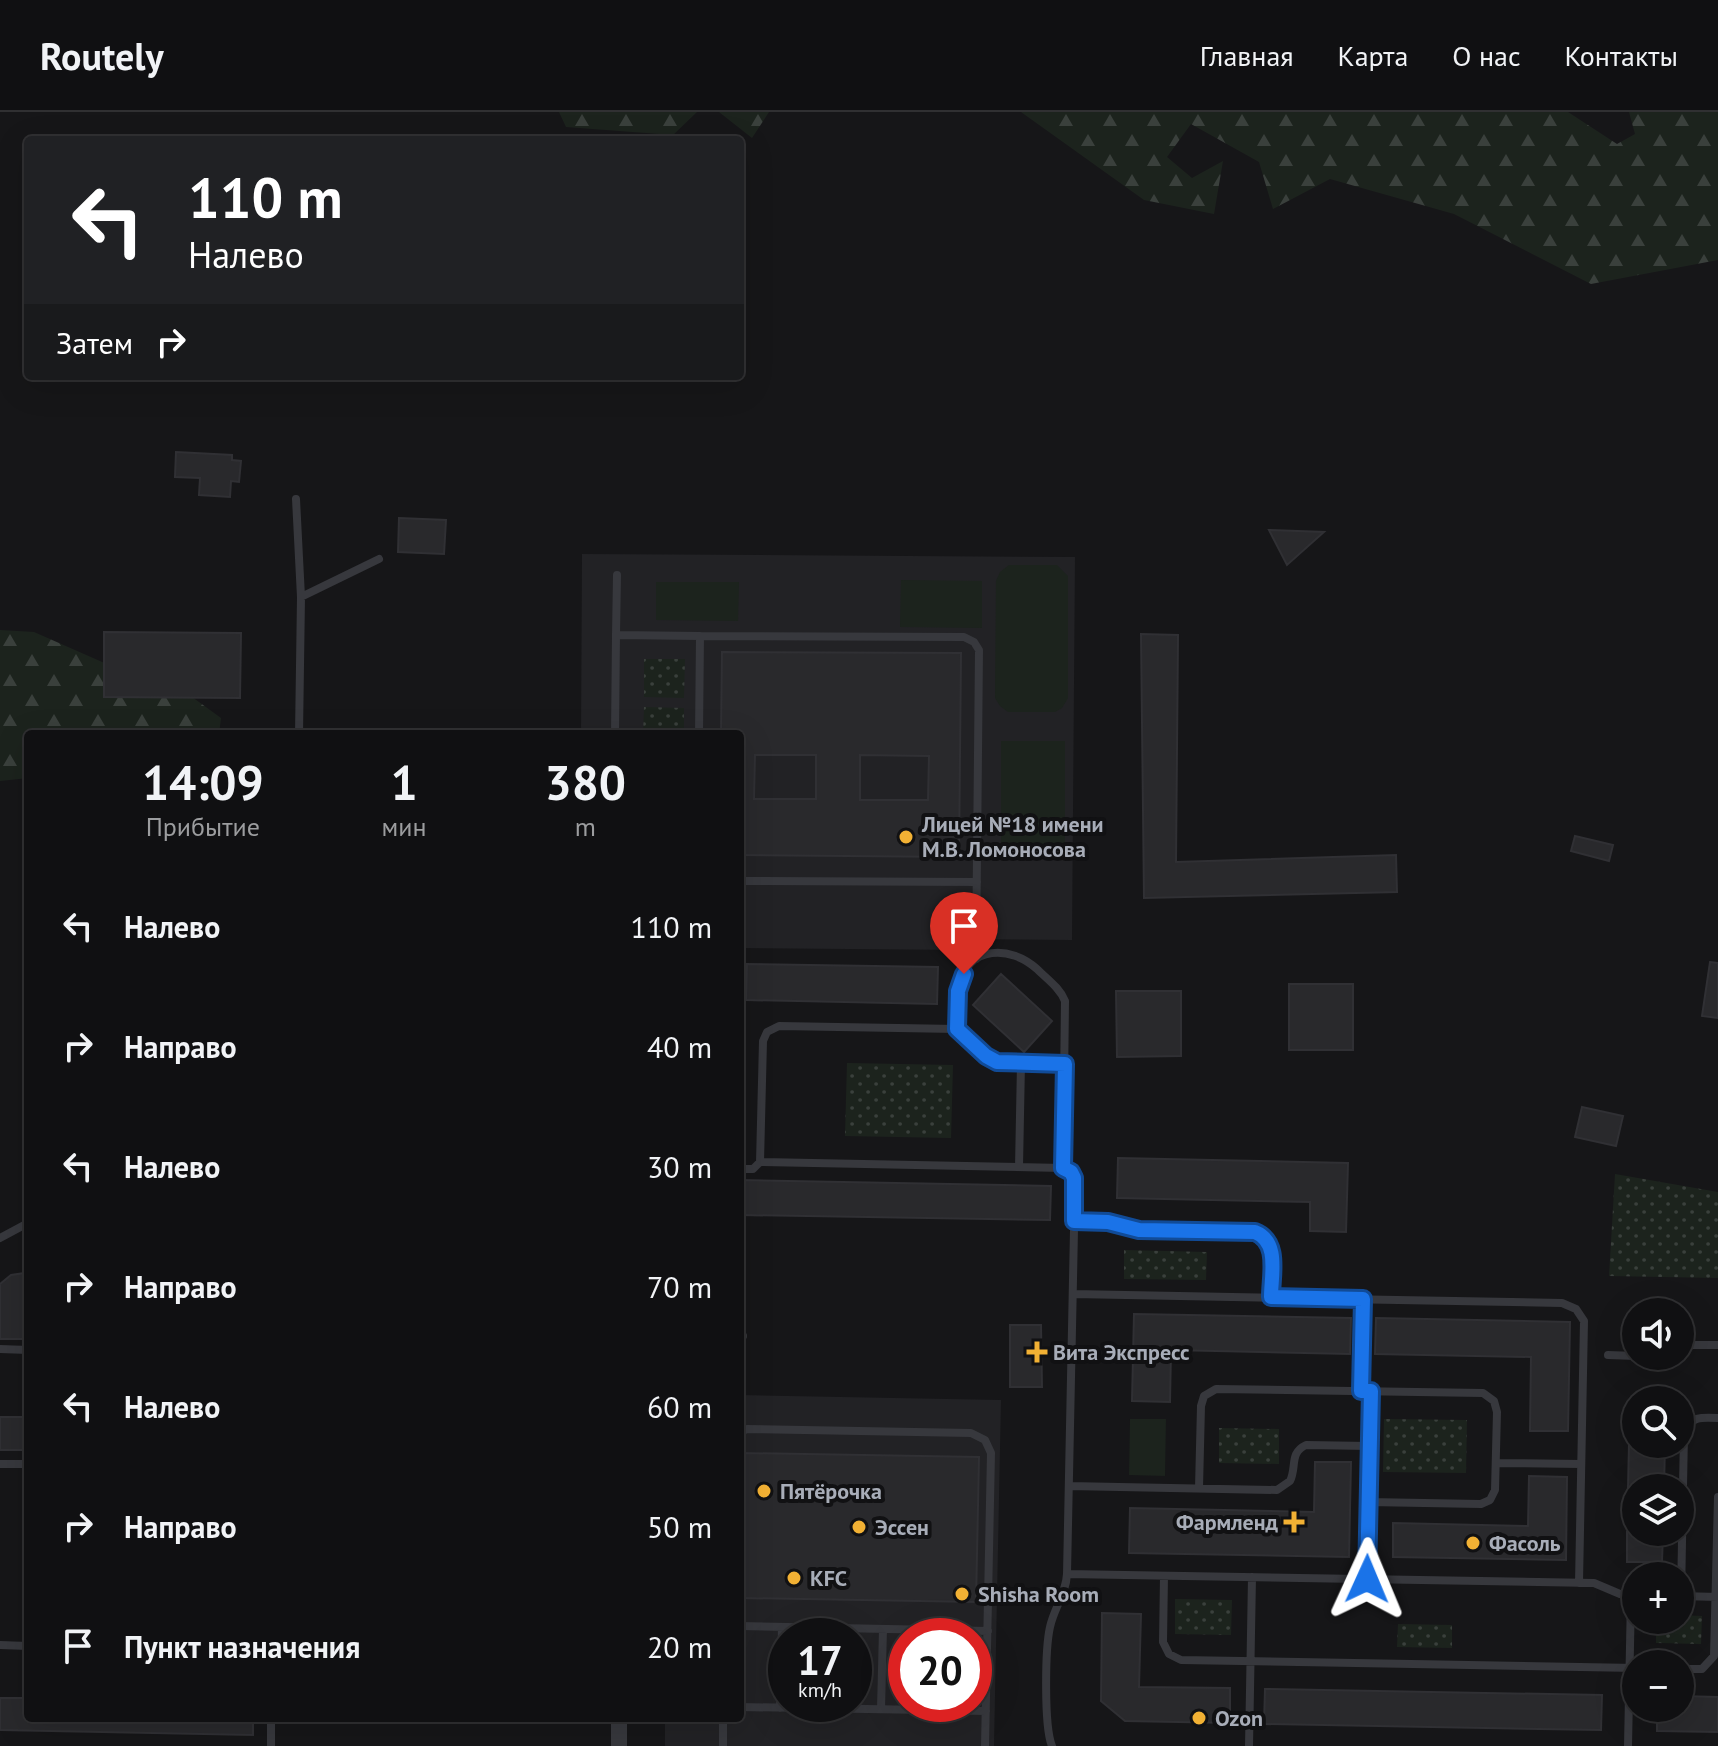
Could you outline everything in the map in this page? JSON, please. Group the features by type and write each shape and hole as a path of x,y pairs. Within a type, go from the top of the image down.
{"street":[{"path":"619,1722 619,1746"}],"lane":[{"path":"296,499 301,597 299,730"},
{"path":"301,597 379,559"},
{"path":"615,730 617,575"},
{"path":"616,635 964,637 974,642 979,650 976,959"},
{"path":"699,730 700,636"},
{"path":"744,881 977,882"},
{"path":"957,1029 959,985 976,959 992,952 1017,956 1030,963 1062,993 1066,1005 1063,1168"},
{"path":"744,1169 755,1168 760,1162 763,1041 770,1029 779,1026 957,1029 990,1059 1002,1063 1065,1064"},
{"path":"1019,1167 1021,1063"},
{"path":"760,1162 1063,1168 1071,1172 1074,1178 1074,1221 1067,1574 1065,1592 1049,1631 1047,1727 1052,1746"},
{"path":"1074,1221 1108,1222 1139,1230 1255,1232 1267,1238 1272,1249 1271,1297"},
{"path":"0,1238 24,1225"},
{"path":"1073,1294 1562,1303 1576,1309 1584,1321 1579,1583"},
{"path":"1363,1299 1369,1446 1367,1579"},
{"path":"1694,1345 1718,1345"},
{"path":"0,1349 24,1350"},
{"path":"1608,1355 1622,1356"},
{"path":"1199,1488 1201,1406 1204,1396 1211,1390 1488,1395 1496,1405 1495,1490 1490,1500 1481,1504 1368,1502"},
{"path":"1681,1562 1684,1433 1692,1420 1698,1417 1718,1418"},
{"path":"744,1430 971,1433 985,1440 991,1453 988,1618"},
{"path":"1069,1486 1277,1490 1290,1481 1295,1455 1300,1447 1369,1446"},
{"path":"1496,1463 1581,1464"},
{"path":"0,1464 24,1464"},
{"path":"1694,1669 1702,1669 1712,1660 1715,1652 1718,1497"},
{"path":"1067,1574 1579,1583 1597,1584 1622,1594"},
{"path":"1164,1576 1163,1642 1169,1654 1181,1660 1622,1668"},
{"path":"1249,1746 1252,1577"},
{"path":"1694,1596 1717,1597"},
{"path":"744,1626 768,1627"},
{"path":"881,1709 883,1629"},
{"path":"872,1630 888,1629"},
{"path":"0,1645 24,1646"},
{"path":"744,1707 768,1708"},
{"path":"872,1708 888,1709"},
{"path":"271,1722 271,1746"},
{"path":"723,1722 723,1746"},
{"path":"985,1746 986,1722"},
{"path":"1628,1746 1630,1722"}],"shaded area":[{"name":"Лицей №18 имени М.В. Ломоносова","path":"582,554 1075,557 1072,940 965,939 964,950 744,948 744,730 581,730"},
{"path":"744,1395 1001,1400 994,1746 665,1746 665,1722 744,1722"}],"green space":[{"path":"559,112 697,112 673,135 566,127"},
{"path":"719,112 769,112 752,138"},
{"path":"1021,112 1568,112 1617,144 1635,134 1629,112 1718,112 1718,260 1591,284 1454,214 1330,179 1273,209 1259,162 1191,124 1167,157 1192,178 1223,161 1214,214 1144,200"},
{"path":"1009,565 1057,565 1068,576 1068,698 1062,708 1055,712 1008,712 995,698 996,581 1000,572"},
{"path":"901,580 982,581 982,628 900,627"},
{"path":"656,582 739,582 738,621 656,620"},
{"path":"0,630 34,632 118,669 181,689 221,718 220,730 24,730 24,778 0,781"},
{"path":"644,659 685,659 684,698 644,697"},
{"path":"644,707 684,708 684,730 643,730"},
{"path":"1001,741 1065,741 1065,851 1001,851"},
{"path":"847,1063 953,1065 951,1138 845,1136"},
{"path":"1615,1174 1718,1192 1718,1278 1609,1276"},
{"path":"1124,1250 1207,1252 1206,1280 1124,1279"},
{"path":"1130,1419 1166,1419 1165,1476 1129,1475"},
{"path":"1384,1419 1467,1420 1466,1473 1383,1472"},
{"path":"1219,1428 1279,1429 1279,1464 1219,1463"},
{"path":"1175,1599 1232,1600 1231,1635 1175,1634"},
{"path":"1694,1616 1702,1616 1701,1644 1656,1643 1656,1634 1694,1634"},
{"path":"1398,1624 1452,1625 1452,1648 1397,1647"}],"building":[{"path":"176,452 232,455 232,460 241,461 239,482 231,481 230,497 199,495 200,478 175,477"},
{"path":"399,518 446,520 444,554 398,552"},
{"path":"1269,530 1324,532 1287,565"},
{"path":"104,632 241,633 240,698 104,697"},
{"path":"1141,634 1178,635 1176,862 1396,855 1397,892 1144,898"},
{"path":"722,652 961,653 959,857 744,855 744,730 721,730","holes":["755,755 816,755 816,799 754,799","860,755 929,756 928,800 860,800"]},
{"path":"1575,836 1613,845 1609,861 1571,851"},
{"path":"1710,962 1718,963 1718,1018 1702,1016"},
{"path":"747,964 938,967 937,1004 746,1000"},
{"path":"1001,974 1052,1021 1024,1052 973,1005"},
{"path":"1289,984 1353,984 1353,1050 1289,1050"},
{"path":"1116,991 1181,991 1181,1056 1117,1057"},
{"path":"1582,1107 1623,1116 1616,1146 1575,1137"},
{"path":"1118,1158 1348,1163 1346,1232 1310,1231 1310,1202 1117,1198"},
{"path":"744,1180 1051,1186 1050,1220 744,1215"},
{"path":"24,1273 24,1339 0,1339 0,1284 11,1275"},
{"path":"1134,1314 1351,1318 1350,1354 1171,1350 1170,1402 1132,1401"},
{"path":"1376,1318 1570,1322 1568,1431 1530,1431 1531,1357 1375,1354"},
{"path":"1010,1325 1041,1325 1042,1387 1010,1387"},
{"path":"0,1417 24,1417 24,1450 0,1450"},
{"name":"Эссен","path":"744,1453 979,1457 976,1602 744,1598"},
{"path":"1629,1458 1665,1458 1664,1474 1628,1474"},
{"path":"1315,1462 1351,1462 1349,1557 1129,1553 1130,1508 1314,1512"},
{"path":"1529,1476 1567,1477 1566,1560 1393,1557 1393,1523 1528,1526"},
{"path":"1627,1546 1663,1546 1662,1562 1627,1562"},
{"path":"1102,1613 1141,1614 1139,1687 1230,1688 1230,1723 1125,1721 1101,1701"},
{"path":"1265,1689 1602,1695 1601,1730 1264,1724"},
{"path":"1694,1696 1718,1697 1718,1732 1657,1731 1657,1722 1694,1722"},
{"path":"0,1698 24,1698 24,1722 253,1722 253,1735 0,1730"}],"place":[{"name":"Лицей №18 имени М.В. Ломоносова","path":"906,837"},
{"name":"Вита Экспресс","path":"1037,1352"},
{"name":"Пятёрочка","path":"764,1491"},
{"name":"Фармленд","path":"1294,1522"},
{"name":"Эссен","path":"859,1527"},
{"name":"Фасоль","path":"1473,1543"},
{"name":"KFC","path":"794,1578"},
{"name":"Shisha Room","path":"962,1594"},
{"name":"Ozon","path":"1199,1718"}],"route":[{"path":"964,974 958,991 957,1029 986,1056 1002,1063 1065,1064 1063,1168 1071,1172 1075,1181 1074,1221 1108,1222 1139,1230 1255,1232 1267,1238 1272,1249 1271,1297 1363,1299 1361,1391 1371,1391 1367,1579"}]}
